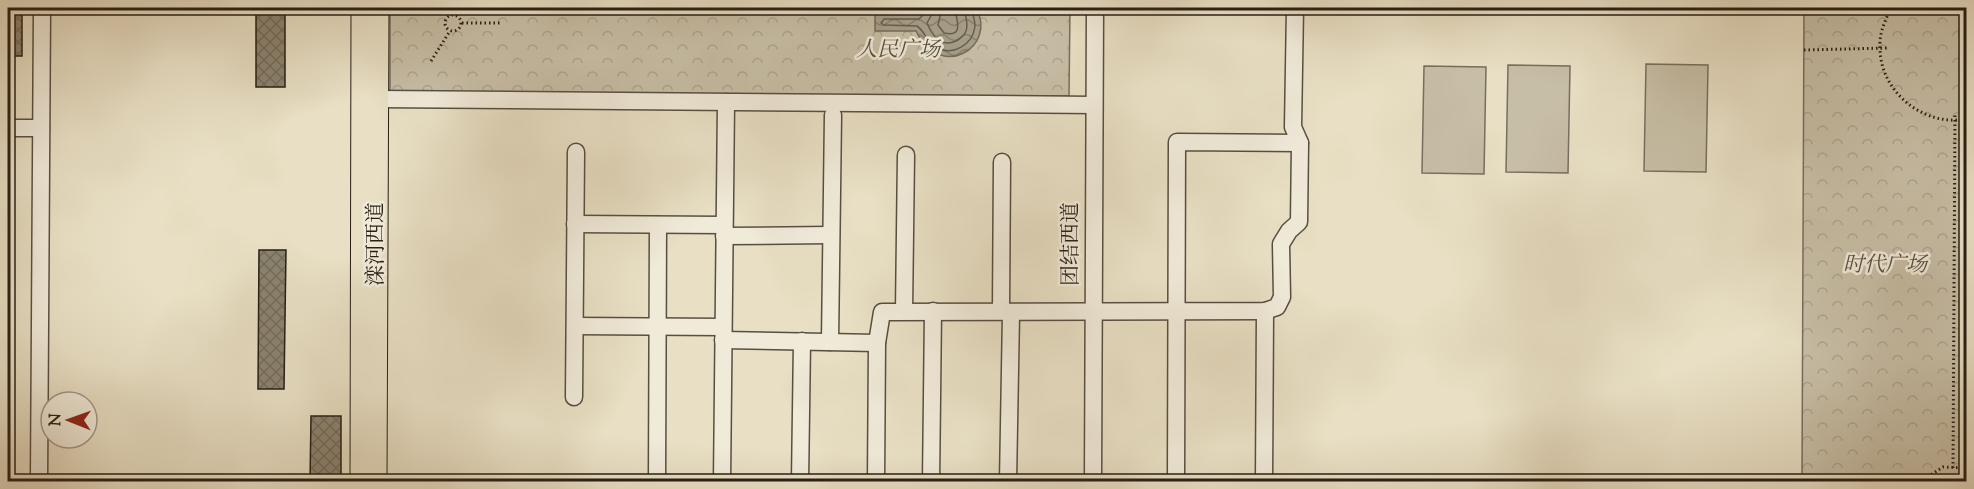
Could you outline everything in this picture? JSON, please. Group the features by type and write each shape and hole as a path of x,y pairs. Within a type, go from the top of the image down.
{"main road":[{"name":"滦河西道","path":"361,482 362,8"},
{"name":"滦河西道","path":"376,482 378,8"}],"street":[{"path":"39,482 42,8"},
{"name":"团结西道","path":"1093,482 1095,8"},
{"path":"876,482 878,343 882,312 1264,311 1277,307 1282,297 1281,244 1289,231 1299,222 1300,143 1293,127 1295,8"},
{"path":"378,99 1094,105"},
{"path":"722,482 726,102"},
{"path":"830,342 833,116"},
{"path":"8,128 41,128"},
{"path":"1176,482 1178,142 1300,143"},
{"path":"574,397 576,152"},
{"path":"904,311 906,155"},
{"path":"1002,162 1008,482"},
{"path":"575,224 658,225 831,235"},
{"path":"657,482 658,225"},
{"path":"931,482 933,311"},
{"path":"1264,311 1264,482"},
{"path":"575,326 658,326 802,341 878,343"},
{"path":"800,482 802,341"}],"path":[{"path":"448,8 452,15"},
{"path":"1891,8 1882,25 1880,49 1884,72 1895,92 1912,108 1933,118 1956,121 1966,119"},
{"path":"450,31 445,21 448,16 458,16 462,23"},
{"path":"462,23 501,23"},
{"path":"450,31 458,30 462,23"},
{"path":"431,61 450,31"},
{"path":"1804,50 1888,48"},
{"path":"1953,468 1955,113"},
{"path":"1927,482 1929,476 1943,467 1966,468"}],"green space":[{"name":"人民广场","path":"390,8 1070,8 1069,96 390,93"},
{"name":"时代广场","path":"1804,8 1966,8 1966,481 1802,481"},
{"path":"1646,64 1708,65 1706,172 1644,171"},
{"path":"1508,65 1570,66 1568,173 1506,172"},
{"path":"1424,66 1486,67 1484,174 1422,173"}],"water":[{"path":"920,8 976,8 981,22 979,35 973,46 963,53 951,56 939,54 926,46 916,31 875,31 875,13 917,13"}],"building":[{"path":"8,8 22,8 22,56 8,56"},
{"path":"256,8 285,8 285,87 256,87"},
{"path":"259,250 286,250 284,389 258,389"},
{"path":"311,416 341,416 341,482 310,482"}]}
